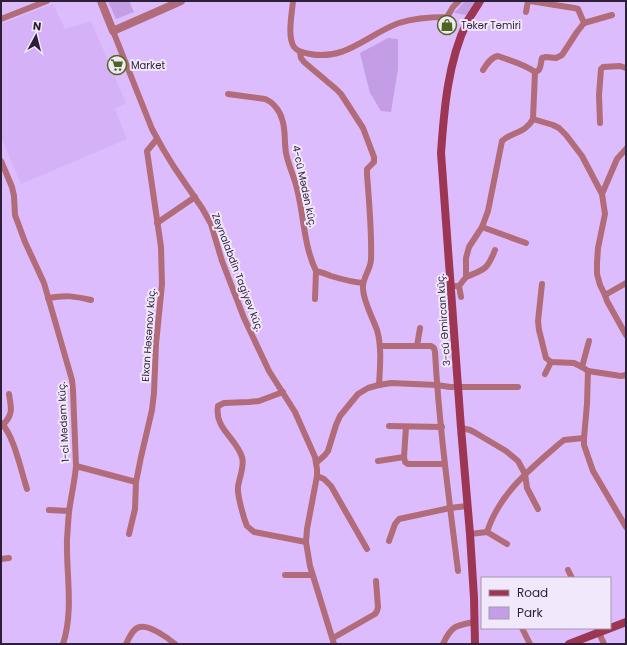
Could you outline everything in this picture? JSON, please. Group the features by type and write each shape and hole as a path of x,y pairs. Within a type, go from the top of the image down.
{"main road":[{"name":"3-cü Əmircan küç.","path":"475,644 470,534 441,153 442,128 451,70 456,51 468,22 480,1"},
{"path":"611,626 626,622"},
{"path":"569,644 598,630"}],"street":[{"path":"1,18 47,1"},
{"path":"100,1 113,31 181,1"},
{"path":"293,1 292,41 294,46 300,52 314,55 340,53 400,23 412,20 448,17 453,7 459,1"},
{"path":"526,12 529,1 574,8 578,9 584,23"},
{"path":"535,72 538,72 540,68 542,58 556,58 562,54 584,23 612,15"},
{"name":"Zeynalabdin Tagiyev küç.","path":"113,31 157,139 211,224 222,261 252,337 269,371 295,412 311,447 316,463 317,476 307,529 307,551 312,575 333,641"},
{"path":"300,52 301,58 304,62 341,94 363,128 374,157 374,162 367,169 366,174 371,220 371,261 363,283 363,291 377,331 380,346 379,385"},
{"path":"483,70 490,60 495,56 498,56 529,68 535,72"},
{"path":"600,123 599,95 601,69 603,67 620,66 626,68"},
{"path":"466,277 466,258 469,247 482,227 488,211 502,141 530,125 533,119 535,72"},
{"name":"4-cü Mədən küç.","path":"228,94 270,101 282,118 286,153 296,185 311,260 316,271"},
{"path":"533,119 553,125 566,134 582,156 602,194 606,214 598,248 597,274 611,310 626,335"},
{"name":"Elxan Həsənov küç.","path":"129,534 135,509 136,482 152,410 156,344 162,284 161,247 147,151 157,139"},
{"path":"602,194 617,159 626,148"},
{"name":"1-ci Mədəm küç.","path":"1,162 12,187 15,215 25,242 44,283 74,390 76,466 69,511 67,541 68,611 63,644"},
{"path":"157,223 195,197"},
{"path":"482,227 526,243"},
{"path":"461,297 459,286 466,277 485,269 489,264 495,250"},
{"path":"315,299 316,271 349,281 363,283"},
{"path":"605,295 626,283"},
{"path":"542,284 538,321 546,358 550,362 574,363 588,371 621,376 626,375"},
{"path":"450,286 459,286"},
{"path":"48,298 70,296 91,300"},
{"path":"417,346 420,328"},
{"path":"582,367 589,341"},
{"path":"380,346 431,346 434,348 444,464 458,572"},
{"path":"545,374 550,362"},
{"path":"588,371 584,445 593,472 626,527"},
{"path":"316,463 328,451 340,416 358,394 368,388 391,383 450,387 518,387"},
{"path":"283,392 259,401 224,403 218,406 217,411 219,422 242,457 243,464 238,495 248,527 254,532 306,542"},
{"path":"8,394 11,415 9,419 2,424 7,430 16,453 27,489"},
{"path":"389,426 442,427"},
{"path":"406,427 405,462 408,464 444,464"},
{"path":"461,428 474,432 506,451 518,461 525,474 527,488 538,509"},
{"path":"487,532 498,508 515,484 525,474 564,440 584,438"},
{"path":"378,461 404,457"},
{"path":"76,466 136,482"},
{"path":"317,476 324,479 331,486 367,549"},
{"path":"389,542 395,524 399,519 450,508 467,506"},
{"path":"49,510 69,511"},
{"path":"470,534 487,532 507,544"},
{"path":"1,559 8,558"},
{"path":"568,570 572,577"},
{"path":"285,575 312,575"},
{"path":"333,641 375,614 378,606 376,581"},
{"path":"443,644 448,633 453,628 461,624 475,622"},
{"path":"126,644 135,629 140,626 149,628 165,636 175,644"},
{"path":"522,629 530,644"},
{"path":"598,630 604,644"}],"shaded area":[{"path":"53,4 65,29 91,21 126,103 115,109 127,139 21,184 1,137 1,24"}],"green space":[{"path":"108,1 129,1 134,12 116,19"},
{"path":"465,1 475,1 466,15 454,13"},
{"path":"388,38 398,39 398,69 391,112 381,111 370,93 360,53"}],"place":[{"name":"Təkər Təmiri","path":"447,25"},
{"name":"Market","path":"117,65"}]}
